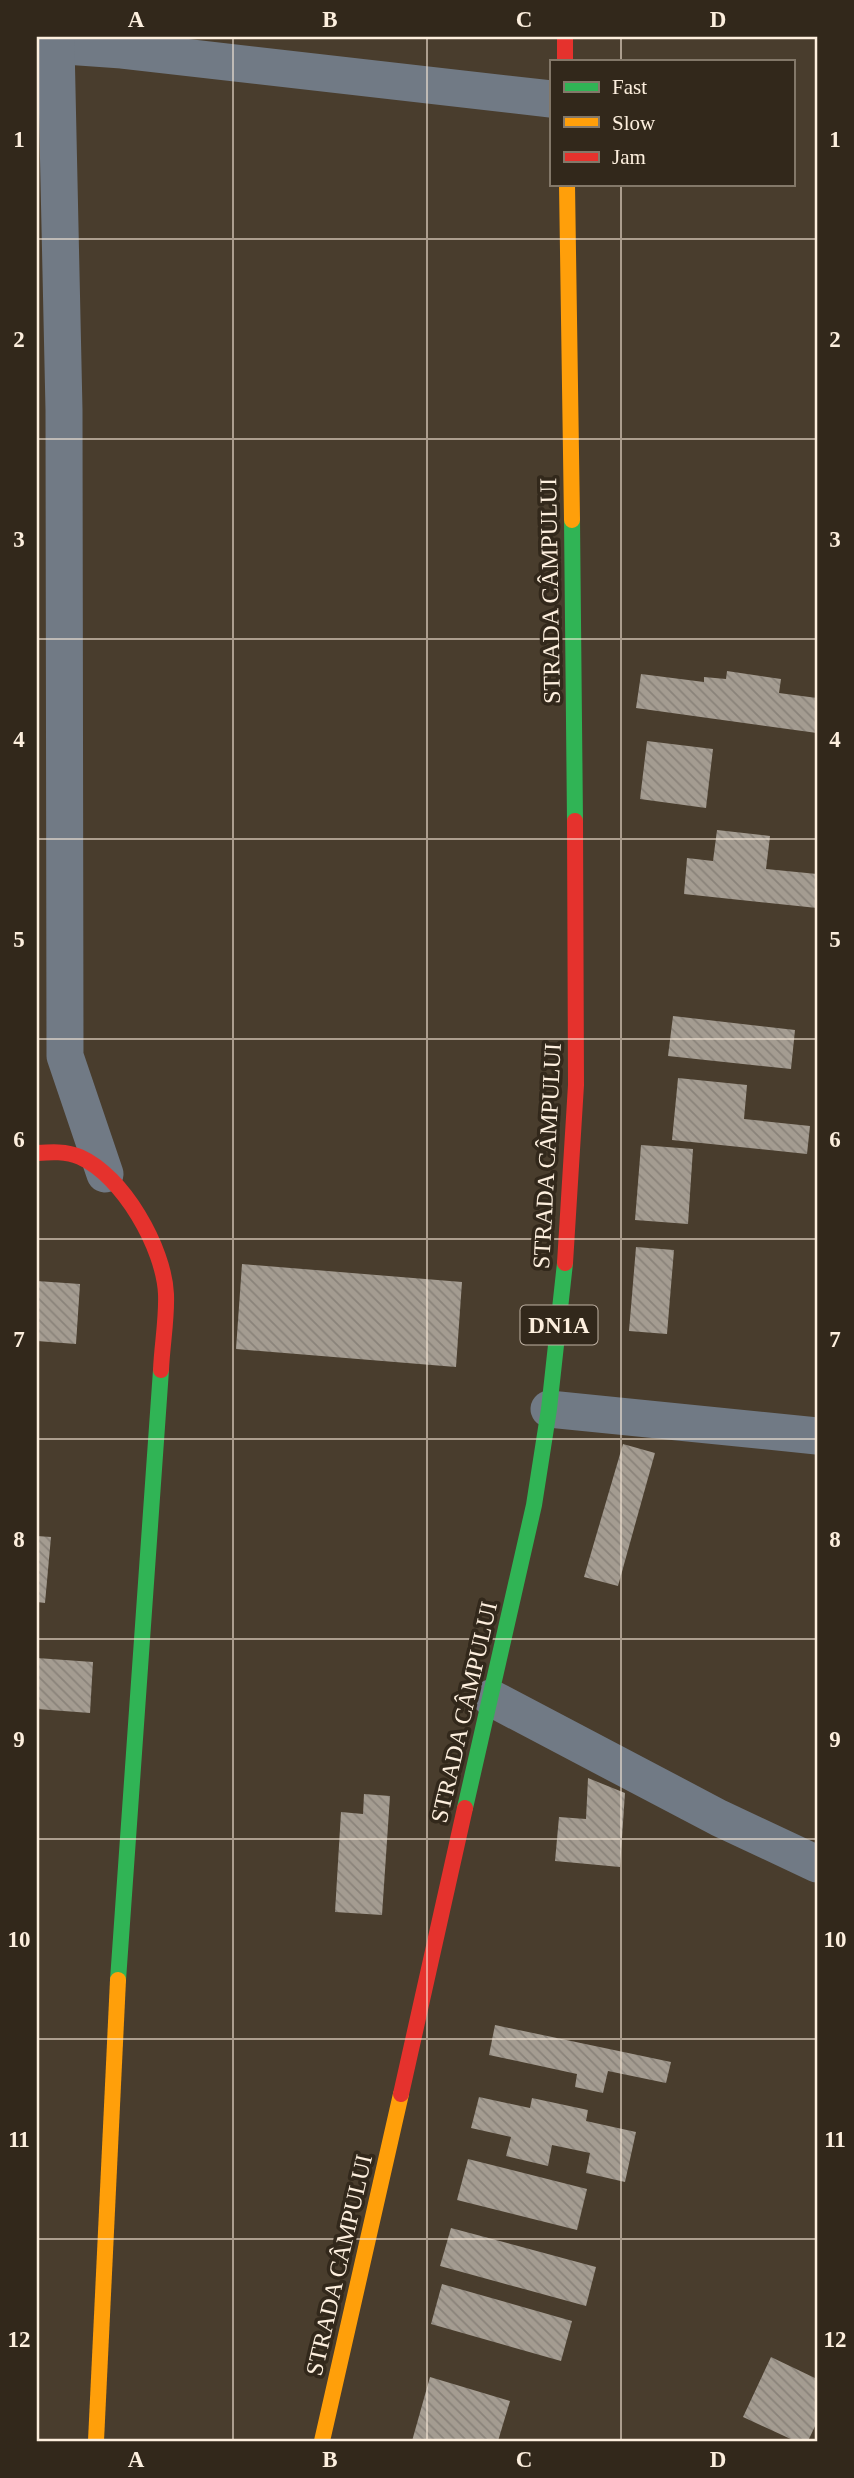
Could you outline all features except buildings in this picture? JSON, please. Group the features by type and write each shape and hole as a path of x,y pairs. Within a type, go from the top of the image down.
{"main road":[{"path":"565,37 565,60"},
{"name":"STRADA CÂMPULUI","path":"322,2441 534,1505 550,1409 569,1212 576,1085 575,754 567,186"},
{"path":"37,1153 55,1152 81,1157 120,1189 150,1239 166,1292 119,1986 99,2336 96,2441"}],"street":[{"path":"105,1174 65,1056 64,465 47,44 550,99"},
{"path":"550,1409 817,1436"},
{"path":"491,1698 719,1818 817,1864"}],"traffic: fast":[{"path":"572,520 575,821"},
{"path":"465,1808 534,1505 549,1409 565,1263"},
{"path":"118,1980 161,1370"}],"traffic: slow":[{"path":"567,186 572,520"},
{"path":"96,2441 118,1980"},
{"path":"322,2441 401,2094"}],"traffic: jam":[{"path":"565,37 565,60"},
{"path":"565,1263 576,1085 575,821"},
{"path":"37,1153 69,1154 96,1166 126,1197 138,1215 158,1256 166,1294 161,1370"},
{"path":"401,2094 465,1808"}]}
